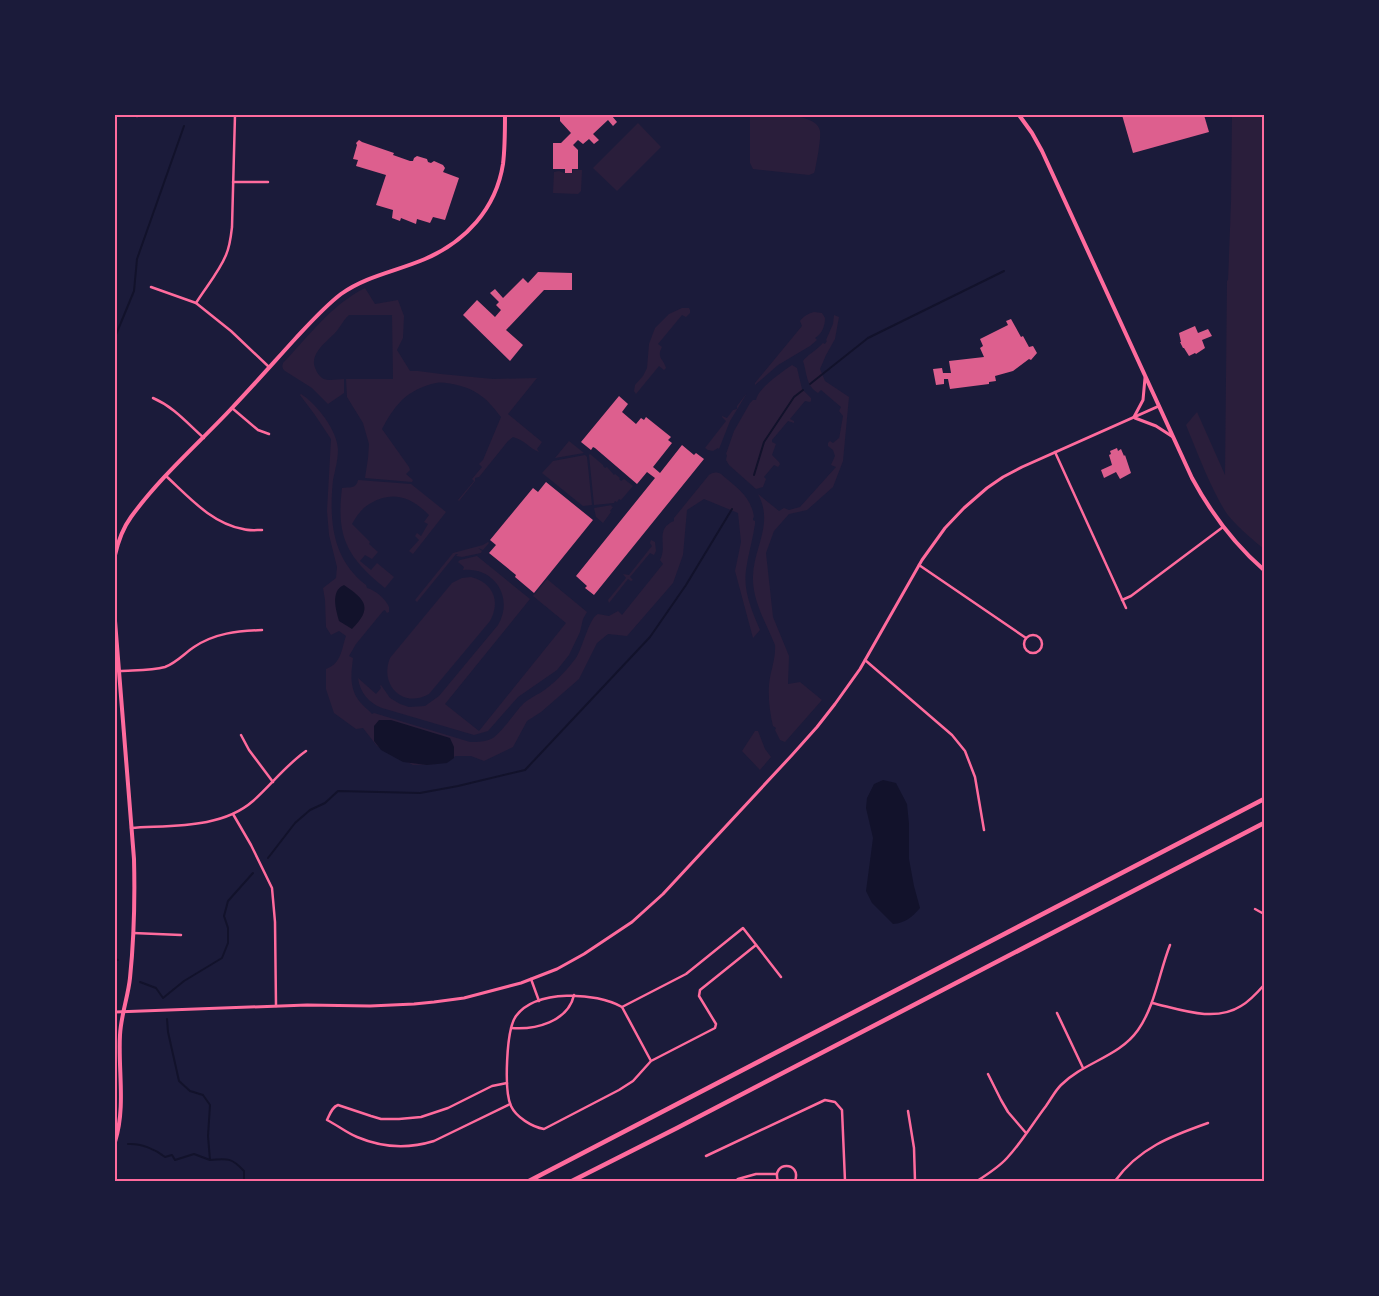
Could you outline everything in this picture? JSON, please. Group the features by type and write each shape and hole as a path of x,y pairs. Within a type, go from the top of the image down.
{"highway":[{"path":"529,1181 1264,799"},
{"path":"572,1181 1264,822"}],"main road":[{"path":"115,555 120,538 130,519 166,476 204,438 322,310 343,292 361,282 425,259 445,249 474,226 489,204 503,165 505,115"},
{"path":"1019,115 1042,151 1200,492 1223,527 1243,551 1264,570"},
{"path":"115,621 134,872 130,978 120,1038 122,1108 115,1142"}],"street":[{"path":"196,303 221,265 230,242 235,115"},
{"path":"233,182 268,182"},
{"path":"151,287 196,303 231,331 270,367"},
{"path":"1134,417 1143,400 1145,374"},
{"path":"153,398 166,403 204,438"},
{"path":"115,1012 424,1003 478,995 558,969 632,922 663,894 817,727 836,704 865,660 919,565 944,528 964,508 987,488 1022,467 1159,406"},
{"path":"232,408 258,430 269,434"},
{"path":"1134,417 1156,426 1174,438"},
{"path":"1055,452 1126,608"},
{"path":"166,476 214,518 243,530 262,530"},
{"path":"1122,600 1131,596 1223,527"},
{"path":"919,565 1026,638"},
{"path":"119,671 154,669 166,666 205,640 218,635 262,630"},
{"path":"1033,635 1038,637 1042,642 1041,648 1031,652 1026,650 1024,644 1026,638 1033,635"},
{"path":"865,660 952,735 965,751 975,777 984,830"},
{"path":"241,735 249,750 273,782"},
{"path":"132,828 199,823 233,814 251,803 285,768 306,751"},
{"path":"233,814 272,888 275,922 276,1006"},
{"path":"1255,909 1264,914"},
{"path":"622,1007 686,974 743,928 781,977"},
{"path":"133,933 181,935"},
{"path":"651,1061 622,1007 592,997 574,995 551,997 527,1006 515,1017 508,1038 507,1084 510,1104 514,1112 523,1119 540,1128 546,1128 619,1090 633,1081 651,1061 715,1028 716,1024 699,996 700,990 756,945"},
{"path":"977,1181 1004,1161 1061,1084 1083,1068 1112,1053 1128,1042 1137,1032 1152,1003 1170,945"},
{"path":"531,979 539,1002"},
{"path":"1152,1003 1202,1014 1220,1014 1239,1008 1264,985"},
{"path":"511,1028 525,1029 544,1024 565,1013 572,1003 574,995"},
{"path":"1057,1013 1083,1068"},
{"path":"988,1074 1008,1112 1026,1133"},
{"path":"507,1084 492,1086 448,1108 421,1117 381,1119 338,1105 332,1109 327,1120 356,1137 380,1145 403,1147 434,1141 510,1104"},
{"path":"706,1156 825,1100 835,1102 842,1110 845,1181"},
{"path":"908,1111 914,1148 915,1181"},
{"path":"1115,1181 1128,1164 1145,1150 1208,1123"},
{"path":"776,1174 781,1167 790,1166 796,1172 797,1178 795,1181"},
{"path":"736,1181 756,1174 776,1174"},
{"path":"776,1174 778,1181"}],"shaded area":[{"path":"750,115 790,115 810,120 817,125 820,131 820,139 814,173 809,175 753,169 750,163"},
{"path":"1232,115 1264,115 1264,549 1238,526 1225,511 1209,480 1186,425 1197,412 1225,475 1227,280 1231,202"},
{"path":"638,123 661,147 617,191 593,168"},
{"path":"573,170 582,170 581,191 578,194 553,193 554,172 573,173"},
{"path":"365,288 375,304 398,300 404,316 403,338 397,350 410,371 493,379 537,378 508,414 542,442 537,449 539,452 513,437 479,477 475,478 475,481 459,501 474,481 472,479 482,467 479,464 483,460 501,417 481,395 463,387 436,383 422,387 405,397 393,410 382,429 409,467 410,470 406,474 413,480 412,482 365,478 369,444 363,423 347,397 346,379 393,379 392,315 349,315 336,332 322,345 314,359 314,365 319,375 326,380 344,379 344,393 328,404 312,388 285,371 282,366 331,312"},
{"path":"682,308 689,308 690,313 686,317 682,315 658,344 662,347 660,356 666,368 664,370 659,366 636,394 634,391 635,385 647,368 649,344 655,328 669,314"},
{"path":"814,312 822,313 825,318 823,330 815,338 817,340 778,365 755,385 802,326 800,321 806,315"},
{"path":"834,315 839,317 835,339 820,369 825,381 849,397 843,461 833,487 807,510 789,514 774,531 766,553 773,617 789,656 788,684 800,682 822,700 785,742 780,740 775,730 776,728 773,726 770,706 769,685 775,645 760,611 753,585 754,565 764,525 764,515 758,494 779,511 784,508 789,510 800,507 836,467 831,465 835,456 828,443 830,441 833,443 839,439 843,416 839,411 841,407 821,390 818,393 811,387 803,361 823,343 825,344 833,324"},
{"path":"792,365 797,368 802,389 811,398 811,401 805,401 790,419 794,423 788,421 772,440 776,444 772,455 780,464 778,467 774,465 764,477 766,479 763,487 756,489 729,465 726,460 726,454 734,431 750,403 756,400 761,390"},
{"path":"747,393 730,421 719,449 713,451 705,448 726,421 722,416 727,418 733,410 737,409 737,406"},
{"path":"301,394 325,418 337,443 338,454 333,480 332,510 335,538 340,551 355,575 367,588 383,598 389,607 389,612 383,611 356,644 349,656 353,658 352,687 356,697 372,714 374,713 470,742 485,741 493,738 524,703 550,686 568,668 579,653 589,627 598,614 609,616 618,611 622,615 663,564 660,560 663,549 664,528 674,521 674,518 709,475 714,473 721,474 750,503 755,524 745,578 749,601 760,630 753,638 735,571 741,542 738,513 704,499 687,510 683,555 673,583 627,636 608,634 597,643 579,679 541,712 527,721 513,747 484,761 471,756 456,756 436,764 413,765 377,746 363,728 356,729 334,713 326,689 326,669 338,660 346,636 339,631 331,635 326,627 323,588 336,578 337,567 329,535 327,511 331,439"},
{"path":"569,441 584,453 555,458"},
{"path":"590,454 605,468 607,467 614,475 620,478 621,481 624,479 633,486 621,500 619,499 614,503 594,505"},
{"path":"585,455 587,457 592,505 583,506 542,473 553,461"},
{"path":"358,480 411,484 446,512 413,554 409,551 419,540 415,536 417,533 421,536 428,524 424,522 429,515 423,509 409,500 387,497 368,505 360,512 352,524 378,552 372,559 365,555 360,561 371,570 377,563 394,577 385,588 353,556 343,533 341,520 342,488 354,486"},
{"path":"612,505 611,512 603,523 596,517 594,508"},
{"path":"651,540 655,542 656,551 654,555 650,553 630,577 633,580 628,579 609,603 608,600 626,578 623,574 629,575 652,546"},
{"path":"488,542 483,550 478,548 482,551 481,553 462,557 456,556 458,554 456,554 417,602 415,600 453,553"},
{"path":"477,556 530,599 445,704 479,731 566,623 533,596 547,579 587,612 569,655 557,670 518,697 488,731 474,735 382,708 373,703 363,693 358,678 376,694 381,685 390,698 400,704 409,707 425,706 439,696 498,625 504,605 498,586 484,574 474,570 463,570 464,567 458,562"},
{"path":"471,577 485,584 493,594 495,607 490,621 429,694 410,699 402,696 396,692 388,677 387,668 390,658 452,583 462,578"},
{"path":"344,585 362,600 364,605 363,615 352,629 339,621 335,601 337,592"},
{"path":"379,720 391,720 450,738 454,747 454,758 447,763 427,765 403,762 381,750 374,741 374,726"},
{"path":"755,731 758,731 765,749 771,757 760,770 742,751"},
{"path":"883,780 896,783 907,804 909,859 920,908 908,919 893,924 872,903 866,891 873,838 866,808 867,798 874,784"}],"building":[{"path":"560,115 612,115 617,122 613,126 608,120 593,134 599,140 594,144 589,139 583,144 578,140 573,145 578,150 578,169 572,169 572,173 565,173 565,169 553,169 553,143 561,143 571,133 560,121"},
{"path":"1122,115 1204,115 1209,132 1133,153"},
{"path":"359,140 410,161 413,161 417,156 427,159 431,163 434,161 443,165 445,168 443,172 459,178 445,220 433,217 430,223 417,219 416,224 401,218 400,221 392,218 393,210 376,205 386,175 356,166 358,160 353,159 356,143"},
{"path":"538,272 572,273 572,290 544,290 506,330 523,345 510,361 463,315 477,300 495,317 501,310 496,305 499,302 490,293 495,289 503,298 523,278 528,283"},
{"path":"1011,319 1021,337 1023,336 1029,347 1033,346 1037,353 1031,360 1029,359 1013,371 995,376 996,381 989,382 989,384 950,389 948,379 944,379 944,384 936,385 933,369 942,368 943,373 951,373 949,361 984,357 980,348 983,346 980,339 1008,325 1006,321"},
{"path":"1195,326 1198,333 1208,329 1212,336 1202,340 1205,348 1189,356 1180,342 1179,333"},
{"path":"619,396 628,404 622,412 636,424 641,418 644,420 646,417 671,437 668,440 672,443 653,467 660,473 682,445 694,455 696,453 704,459 594,595 585,588 587,586 576,576 655,478 647,472 637,484 595,448 593,447 591,450 581,442"},
{"path":"1117,448 1118,451 1121,449 1125,455 1131,473 1120,479 1116,472 1104,478 1101,470 1112,465 1109,455 1111,454 1110,451"},
{"path":"546,482 593,520 534,593 489,553 496,545 490,540 533,488 538,492"}],"waterway":[{"path":"115,337 134,291 137,259 184,126"},
{"path":"810,384 868,338 1004,271"},
{"path":"754,475 764,442 794,397 803,390"},
{"path":"268,858 295,823 310,810 325,803 338,791 420,793 525,770 650,637 686,585 732,509"},
{"path":"140,982 156,988 163,998 184,981 222,958 228,943 228,928 224,916 228,901 253,873"},
{"path":"167,1019 179,1081 190,1091 203,1095 210,1105 208,1136 210,1160 226,1159 233,1161 244,1171 244,1181"},
{"path":"128,1144 147,1147 165,1157 172,1155 175,1160 194,1154 210,1160"}]}
